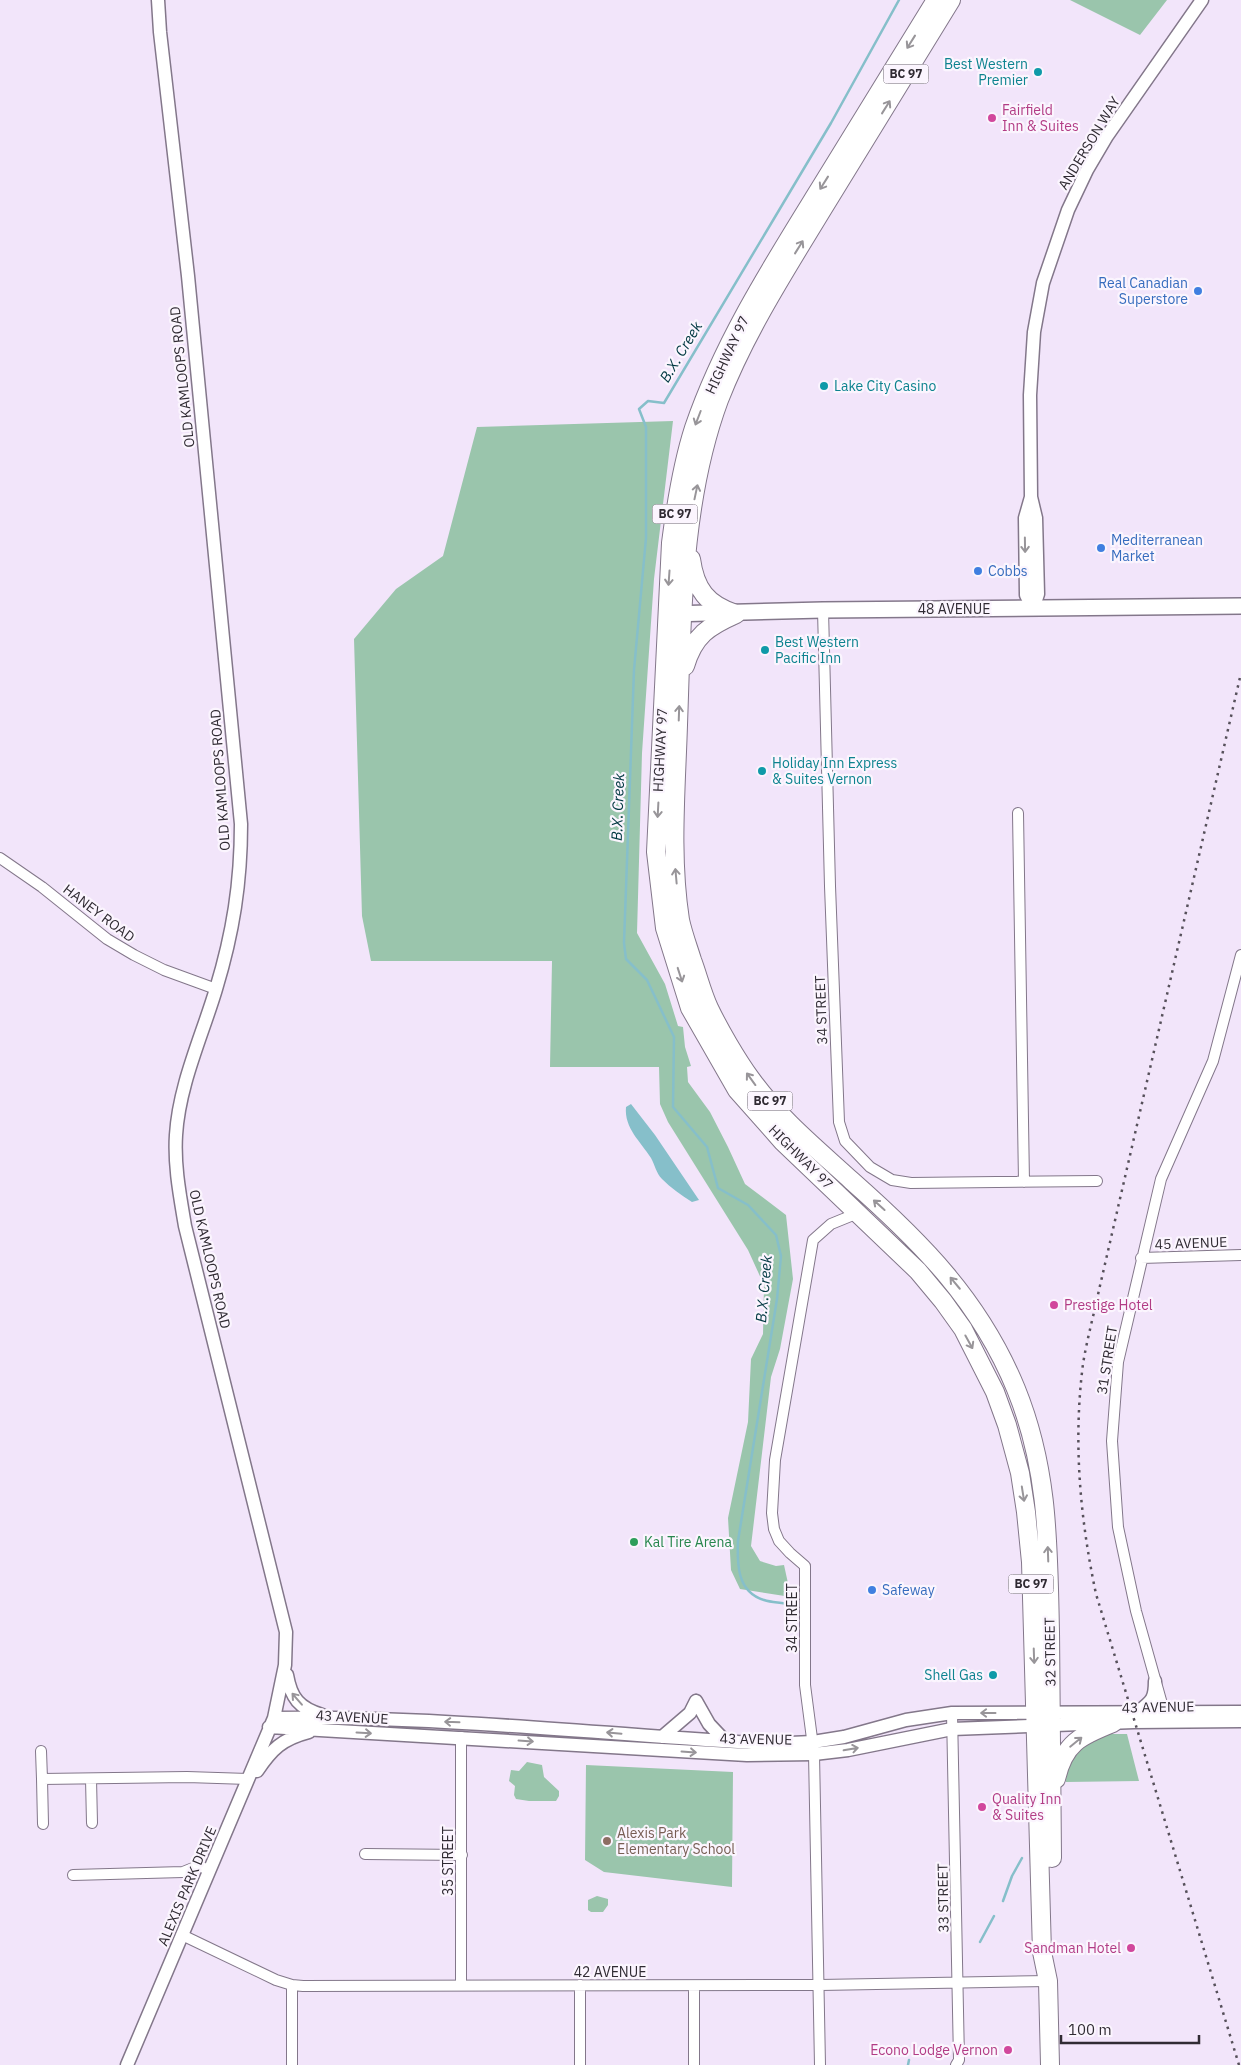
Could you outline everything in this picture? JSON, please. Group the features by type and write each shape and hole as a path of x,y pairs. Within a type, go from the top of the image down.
{"highway":[{"name":"BC 97","path":"855,145 936,0"},
{"name":"BC 97","path":"855,145 951,0"},
{"name":"HIGHWAY 97","path":"855,145 748,337 720,400 706,446 695,494 675,614 656,852 665,928 690,1008 737,1090 784,1142 918,1271 943,1301"},
{"name":"HIGHWAY 97","path":"855,145 783,250 739,325 711,385 698,420 677,497 671,543 680,682 674,848 681,924 708,1006 751,1080 796,1131 915,1238"},
{"path":"688,540 692,564 700,590 708,601 723,610 736,614"},
{"path":"680,682 686,661 698,637 718,622 736,614"},
{"name":"32 STREET","path":"915,1238 963,1293 1002,1358 1016,1389 1026,1419 1036,1453 1043,1488 1046,1520 1042,1952 1048,1981 1050,2065"},
{"name":"32 STREET","path":"943,1301 962,1329 980,1362 1007,1425 1020,1473 1026,1512 1051,1802 1053,1952 1048,1981"},
{"path":"1051,1802 1059,1764 1070,1746 1082,1737 1113,1723"}],"main road":[{"name":"48 AVENUE","path":"675,614 736,614 823,610 1241,606"}],"street":[{"name":"OLD KAMLOOPS ROAD","path":"158,0 188,276 241,824 241,866 236,909 216,989 185,1085 176,1134 176,1171 185,1226 286,1632 285,1666 271,1722"},
{"name":"ANDERSON WAY","path":"1033,609 1038,594 1036,518 1031,497 1030,395 1034,332 1043,283 1055,244 1078,188 1108,136 1202,0"},
{"name":"34 STREET","path":"823,610 830,886 839,1122 845,1141 870,1167 892,1180 911,1183 1097,1181"},
{"path":"1018,813 1024,1182"},
{"name":"HANEY ROAD","path":"0,858 35,882 107,939 164,970 216,989"},
{"name":"31 STREET","path":"1166,1717 1136,1611 1118,1527 1112,1441 1118,1362 1161,1179 1213,1061 1241,955"},
{"name":"34 STREET","path":"820,2065 820,1985 813,1748 805,1685 806,1566 779,1541 774,1528 772,1513 775,1460 813,1240 831,1224 858,1213"},
{"name":"45 AVENUE","path":"1141,1258 1241,1255"},
{"path":"1007,1425 1026,1419"},
{"path":"285,1666 289,1687 298,1702 310,1712 327,1717"},
{"path":"1138,1712 1152,1701 1155,1694 1156,1681"},
{"path":"662,1737 690,1713 696,1701 709,1724 725,1741"},
{"name":"43 AVENUE","path":"271,1722 327,1717 466,1722 848,1750 952,1729 1043,1719 1138,1712 1166,1717 1241,1721"},
{"name":"43 AVENUE","path":"271,1722 316,1731 461,1737 747,1755 813,1748 844,1737 906,1720 952,1713 1113,1723 1241,1712"},
{"name":"33 STREET","path":"952,1713 960,2060 956,2065"},
{"name":"ALEXIS PARK DRIVE","path":"127,2065 271,1722"},
{"path":"42,1780 187,1777 246,1785 269,1753 283,1742 316,1731"},
{"name":"35 STREET","path":"461,1737 461,1986"},
{"path":"42,1751 43,1824"},
{"path":"90,1779 92,1823"},
{"path":"365,1854 462,1855"},
{"path":"73,1875 182,1872 198,1866 210,1870"},
{"name":"42 AVENUE","path":"182,1936 292,1985 694,1986 1048,1981"},
{"path":"292,1985 292,2065"},
{"path":"580,1985 580,2065"},
{"path":"694,1986 694,2065"}],"green space":[{"path":"1070,0 1167,0 1140,35"},
{"path":"673,421 654,579 642,753 637,933 665,984 678,1026 683,1027 685,1047 691,1066 687,1067 688,1082 710,1112 745,1184 786,1215 793,1279 780,1349 771,1377 751,1546 760,1561 776,1566 784,1565 791,1597 740,1589 731,1570 728,1518 748,1422 751,1359 763,1334 764,1285 748,1250 668,1122 660,1104 659,1067 550,1067 552,961 371,961 362,916 354,639 396,589 443,556 477,427"},
{"path":"1108,1734 1127,1734 1139,1781 1066,1782 1069,1763 1078,1750"},
{"path":"527,1762 542,1765 544,1777 559,1791 556,1801 516,1799 514,1795 515,1786 509,1781 511,1770 519,1771"},
{"path":"586,1765 733,1772 732,1887 604,1872 585,1860"},
{"path":"597,1896 608,1899 608,1905 603,1912 591,1912 588,1910 588,1900"}],"water":[{"path":"631,1104 655,1135 699,1200 692,1202 660,1177 651,1158 630,1128 626,1107"}],"waterway":[{"name":"B.X. Creek","path":"791,1605 764,1600 748,1591 740,1576 738,1559 738,1541 777,1299 781,1256 776,1235 748,1205 718,1188 707,1147 673,1107 674,1037 647,980 626,959 624,943 634,670 646,538 646,427 639,409 648,401 664,403 831,123 899,0"},
{"name":"B.X. Creek","path":"1003,1901 1012,1876 1022,1858"},
{"name":"B.X. Creek","path":"980,1942 994,1916"},
{"name":"B.X. Creek","path":"908,2065 909,2060"}],"railway":[{"path":"1239,2065 1096,1594 1082,1508 1078,1451 1080,1393 1086,1345 1241,673"}],"place":[{"name":"Best Western Premier","path":"1038,72"},
{"name":"Fairfield Inn & Suites","path":"992,118"},
{"name":"Real Canadian Superstore","path":"1198,291"},
{"name":"Lake City Casino","path":"824,386"},
{"name":"Mediterranean Market","path":"1101,548"},
{"name":"Cobbs","path":"978,571"},
{"name":"Best Western Pacific Inn","path":"765,650"},
{"name":"Holiday Inn Express & Suites Vernon","path":"762,771"},
{"name":"Prestige Hotel","path":"1054,1305"},
{"name":"Kal Tire Arena","path":"634,1542"},
{"name":"Safeway","path":"872,1590"},
{"name":"Shell Gas","path":"993,1675"},
{"name":"Quality Inn & Suites","path":"982,1807"},
{"name":"Alexis Park Elementary School","path":"607,1841"},
{"name":"Sandman Hotel","path":"1131,1948"},
{"name":"Econo Lodge Vernon","path":"1008,2050"}]}
